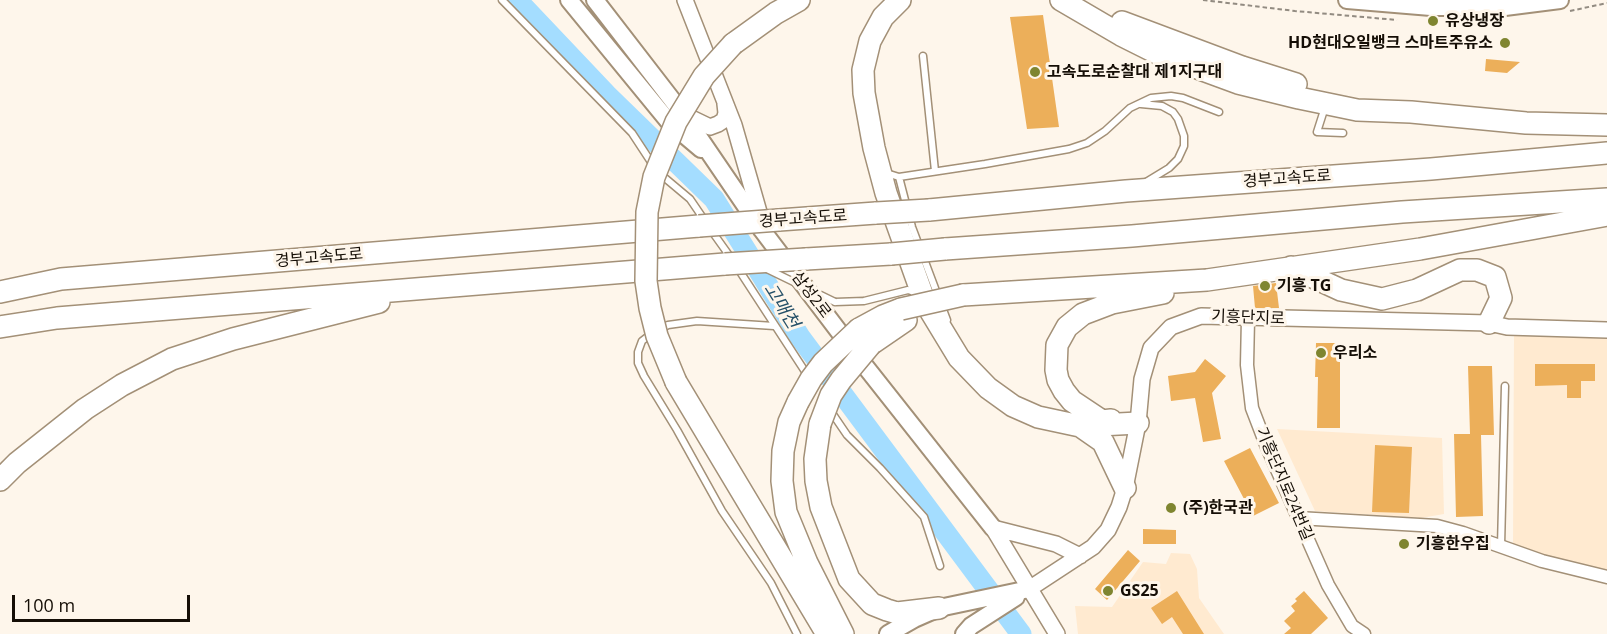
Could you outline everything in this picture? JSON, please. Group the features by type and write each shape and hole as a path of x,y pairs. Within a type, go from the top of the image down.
{"highway":[{"path":"799,0 776,13 733,44 704,76 676,122 654,177 647,212 646,281 657,336 676,382 827,634"},
{"path":"900,0 883,17 870,41 863,70 864,93 878,163 892,184 922,295 959,358 988,388 1024,412 1080,426 1138,423"},
{"path":"1062,0 1121,35 1159,54 1238,83 1326,104 1357,110 1411,112 1526,123 1607,125"},
{"path":"1062,0 1242,67 1301,85 1411,112"},
{"name":"경부고속도로","path":"0,292 61,279 699,226 771,225 876,213 1126,191 1431,169 1607,153"},
{"path":"0,327 57,318 725,264 891,254 1413,212 1607,199"},
{"path":"948,606 897,613 872,604 849,579 821,507 815,459 820,424 836,388 858,358 865,337 883,316 904,315 965,298 1001,294 1207,280 1443,245 1607,215"},
{"path":"1291,267 1341,290 1382,299 1417,290 1460,270 1477,270 1496,277 1501,298 1489,323"},
{"path":"0,282 61,279"},
{"path":"1138,423 1121,420 1102,421 1072,401 1058,380 1057,345 1067,327 1093,309 1207,280"},
{"path":"0,480 16,463 85,409 122,385 172,359 233,339 438,287"},
{"path":"843,634 807,563 786,512 782,481 783,451 789,422 811,379 837,348 865,337"},
{"path":"1080,426 1103,442 1125,488"}],"main road":[{"path":"569,0 669,122 720,166"},
{"name":"삼성2로","path":"595,0 720,166 771,225 865,366 993,528"},
{"path":"1347,0 1431,7 1505,7 1560,0"},
{"path":"888,634 914,619 948,606 990,604 1029,589"},
{"path":"967,630 990,604"},
{"path":"948,606 969,611 971,616 967,630"}],"street":[{"path":"685,0 771,225"},
{"path":"683,114 710,127 718,124 724,120 726,113 724,98"},
{"name":"기흥단지로","path":"1029,589 1093,547 1108,530 1125,488 1138,423 1140,391 1151,348 1171,327 1200,316 1248,319 1489,323 1507,327 1607,330"},
{"name":"기흥단지로24번길","path":"1248,319 1247,365 1252,408 1298,518 1340,607 1352,626 1364,634"},
{"path":"1298,518 1437,526 1542,561 1607,577"},
{"path":"993,528 1056,544 1080,556"},
{"name":"삼성2로","path":"993,528 1057,634"}],"lane":[{"path":"502,0 632,133 656,170 690,200 760,300 774,326 814,385"},
{"path":"923,56 935,171"},
{"path":"950,327 912,227 892,184 935,171 1069,149 1087,143 1137,104 1151,98 1171,96 1183,98 1219,112"},
{"path":"1126,191 1169,168 1178,159 1184,146 1184,136 1173,112 1162,106 1137,104"},
{"path":"1326,104 1317,132 1343,134"},
{"path":"753,262 835,302 864,300 908,290 922,295"},
{"path":"774,326 697,321 668,325 642,341 638,352 638,363 722,511 771,583 797,634"},
{"path":"955,338 982,376 1019,403 1081,421 1102,421"},
{"path":"1501,547 1505,386"},
{"path":"821,395 847,435 924,517 940,566"}],"shaded area":[{"path":"1514,335 1607,337 1607,570 1563,561 1513,546"},
{"path":"1277,429 1442,438 1444,514 1421,518 1315,511"},
{"path":"1171,553 1190,554 1197,569 1199,598 1224,634 1078,634 1075,606 1112,607 1143,562 1166,564"}],"building":[{"name":"고속도로순찰대 제1지구대","path":"1043,15 1059,127 1027,129 1010,17"},
{"path":"1486,59 1520,62 1507,73 1485,71"},
{"path":"1276,283 1279,308 1255,308 1253,286"},
{"path":"1316,343 1340,343 1340,428 1317,428"},
{"path":"1205,359 1226,376 1212,393 1221,439 1203,442 1195,398 1171,401 1168,376 1195,372"},
{"path":"1535,364 1595,364 1595,381 1581,381 1581,398 1567,398 1567,385 1535,386"},
{"path":"1468,366 1492,366 1494,435 1481,435 1483,516 1456,517 1454,434 1470,434"},
{"path":"1375,445 1412,447 1409,513 1372,512"},
{"path":"1250,448 1279,503 1253,516 1224,461"},
{"path":"1143,529 1176,530 1176,544 1143,544"},
{"path":"1128,550 1140,561 1107,600 1095,589"},
{"path":"1177,591 1204,634 1183,634 1172,617 1162,624 1151,608"},
{"path":"1304,591 1328,618 1311,634 1284,634 1291,628 1284,621 1295,611 1291,606"}],"waterway":[{"name":"고매천","path":"517,0 607,95 714,199 800,337 1021,634"}],"place":[{"name":"유상냉장","path":"1433,21"},
{"name":"HD현대오일뱅크 스마트주유소","path":"1505,43"},
{"name":"고속도로순찰대 제1지구대","path":"1035,72"},
{"name":"기흥 TG","path":"1265,286"},
{"name":"우리소","path":"1321,353"},
{"name":"(주)한국관","path":"1171,508"},
{"name":"기흥한우집","path":"1404,544"},
{"name":"GS25","path":"1108,591"}]}
